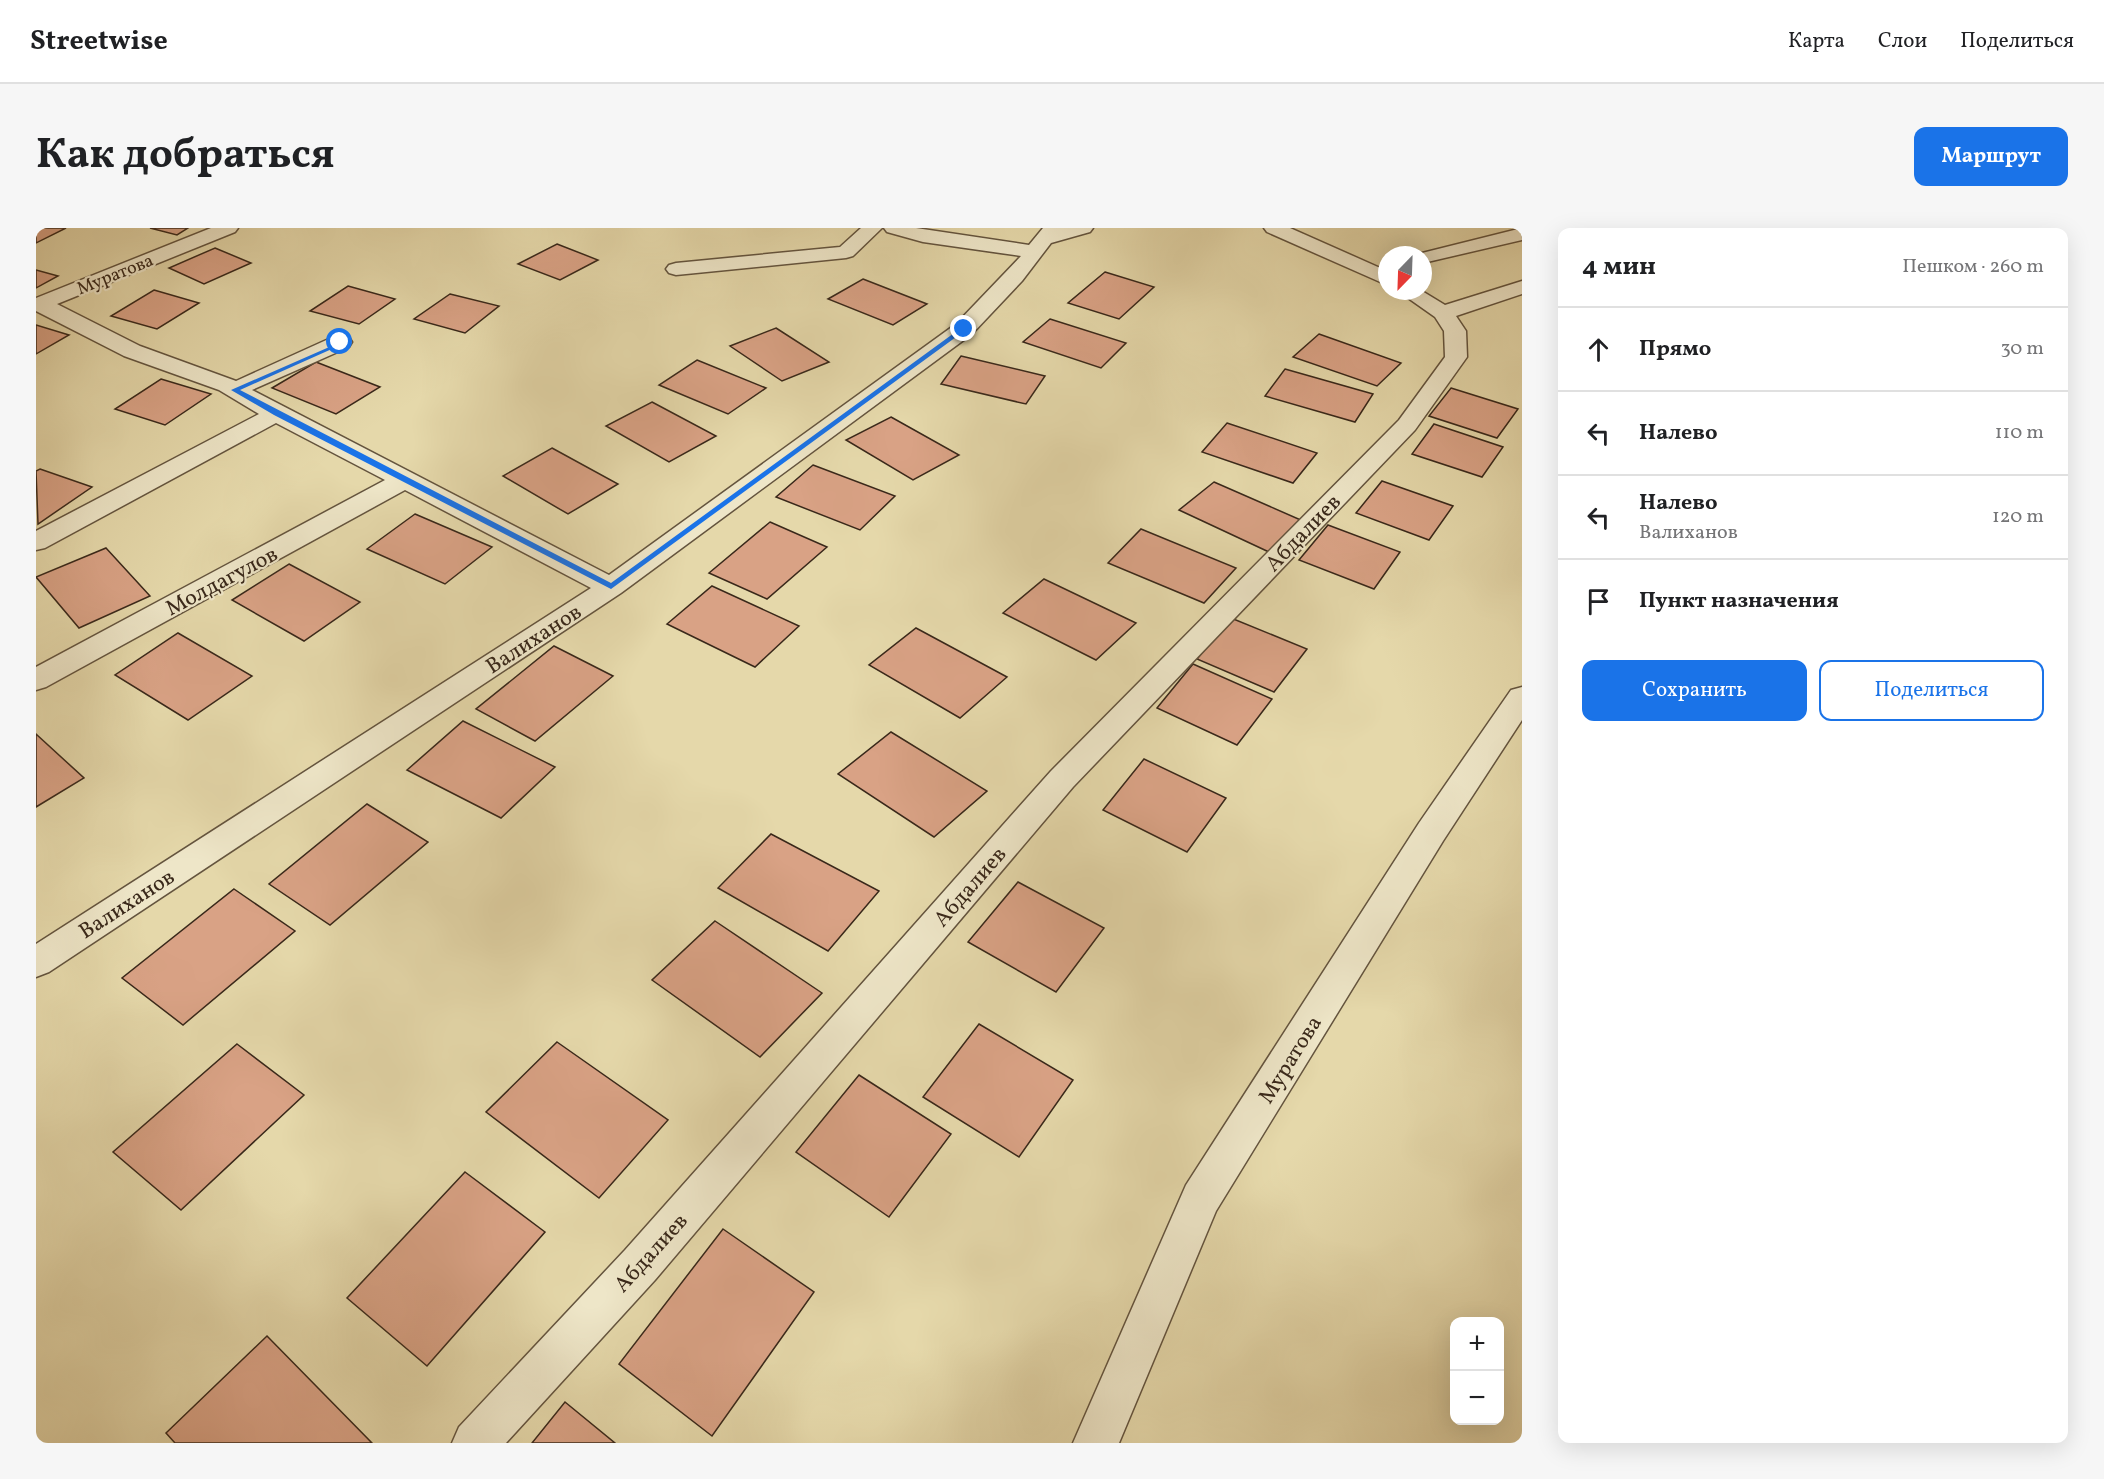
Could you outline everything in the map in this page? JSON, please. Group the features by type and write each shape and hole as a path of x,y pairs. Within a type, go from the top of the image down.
{"street":[{"name":"Муратова","path":"39,304 228,228"},
{"path":"676,269 846,252 872,228"},
{"path":"894,228 923,236 1045,239 1083,228"},
{"path":"1274,228 1378,275"},
{"path":"1432,255 1522,234"},
{"name":"Валиханов","path":"36,962 611,587 964,329 1015,277 1045,239"},
{"path":"1358,266 1378,265"},
{"path":"1420,300 1449,322 1522,287"},
{"path":"39,304 132,351 234,390 276,414 611,587"},
{"name":"Абдалиев","path":"475,1443 640,1265 1062,779 1407,425 1455,357 1449,322"},
{"path":"234,390 340,342"},
{"path":"36,542 276,414"},
{"name":"Молдагулов","path":"36,680 405,480"},
{"name":"Муратова","path":"1096,1443 1201,1199 1431,832 1522,697"}],"building":[{"path":"36,228 66,228 36,243"},
{"path":"150,228 188,228 177,235"},
{"path":"557,244 598,260 560,280 518,264"},
{"path":"215,248 251,263 204,284 169,268"},
{"path":"36,270 58,276 36,288"},
{"path":"1105,272 1154,287 1119,319 1068,303"},
{"path":"863,279 927,304 893,325 828,299"},
{"path":"348,286 395,299 359,324 310,311"},
{"path":"154,290 199,303 157,329 111,316"},
{"path":"450,294 499,306 465,333 414,319"},
{"path":"1050,319 1126,343 1101,368 1023,342"},
{"path":"36,325 69,335 36,354"},
{"path":"776,328 829,362 782,381 730,346"},
{"path":"1319,334 1401,363 1377,386 1293,357"},
{"path":"961,356 1045,376 1026,404 941,384"},
{"path":"697,360 766,388 728,414 659,385"},
{"path":"316,362 380,387 336,414 272,388"},
{"path":"1285,369 1373,394 1355,422 1265,396"},
{"path":"161,379 211,394 165,425 115,409"},
{"path":"1451,388 1518,409 1497,438 1429,416"},
{"path":"652,402 716,436 669,462 606,426"},
{"path":"891,417 959,455 913,480 846,440"},
{"path":"1227,423 1317,453 1293,483 1202,452"},
{"path":"1434,424 1503,447 1482,477 1412,454"},
{"path":"552,448 618,484 568,514 503,476"},
{"path":"813,465 895,496 860,530 776,497"},
{"path":"40,469 92,487 38,524 36,471"},
{"path":"1382,481 1453,506 1429,540 1356,513"},
{"path":"1214,482 1303,521 1269,552 1179,510"},
{"path":"415,514 492,547 445,584 367,549"},
{"path":"770,522 827,547 767,599 709,573"},
{"path":"1328,525 1400,552 1374,589 1299,560"},
{"path":"1141,529 1236,568 1204,603 1108,563"},
{"path":"106,548 150,596 79,628 36,577"},
{"path":"289,564 360,602 304,641 232,600"},
{"path":"1044,579 1136,623 1096,660 1003,613"},
{"path":"712,586 799,626 755,667 667,624"},
{"path":"1231,618 1307,649 1274,692 1197,659"},
{"path":"916,628 1007,677 960,718 869,665"},
{"path":"178,633 252,676 188,720 115,675"},
{"path":"554,646 613,676 535,741 476,709"},
{"path":"1193,664 1272,699 1237,745 1157,708"},
{"path":"463,721 555,767 501,818 407,770"},
{"path":"891,732 987,791 934,837 838,774"},
{"path":"36,734 84,778 36,807"},
{"path":"1144,759 1226,798 1187,852 1103,810"},
{"path":"367,804 428,842 330,925 269,884"},
{"path":"771,834 879,891 828,951 718,888"},
{"path":"1018,882 1104,928 1056,992 968,942"},
{"path":"234,889 295,931 183,1025 122,978"},
{"path":"715,921 822,993 760,1057 652,980"},
{"path":"979,1024 1073,1080 1019,1157 923,1097"},
{"path":"557,1042 668,1120 599,1198 486,1112"},
{"path":"237,1044 304,1095 181,1210 113,1152"},
{"path":"859,1075 951,1134 889,1217 796,1152"},
{"path":"465,1172 545,1232 427,1366 347,1298"},
{"path":"723,1229 814,1292 712,1436 619,1364"},
{"path":"267,1336 372,1443 175,1443 166,1433"},
{"path":"565,1402 615,1443 532,1443"}],"route":[{"path":"340,342 234,390 276,414 611,587 964,329"}]}
